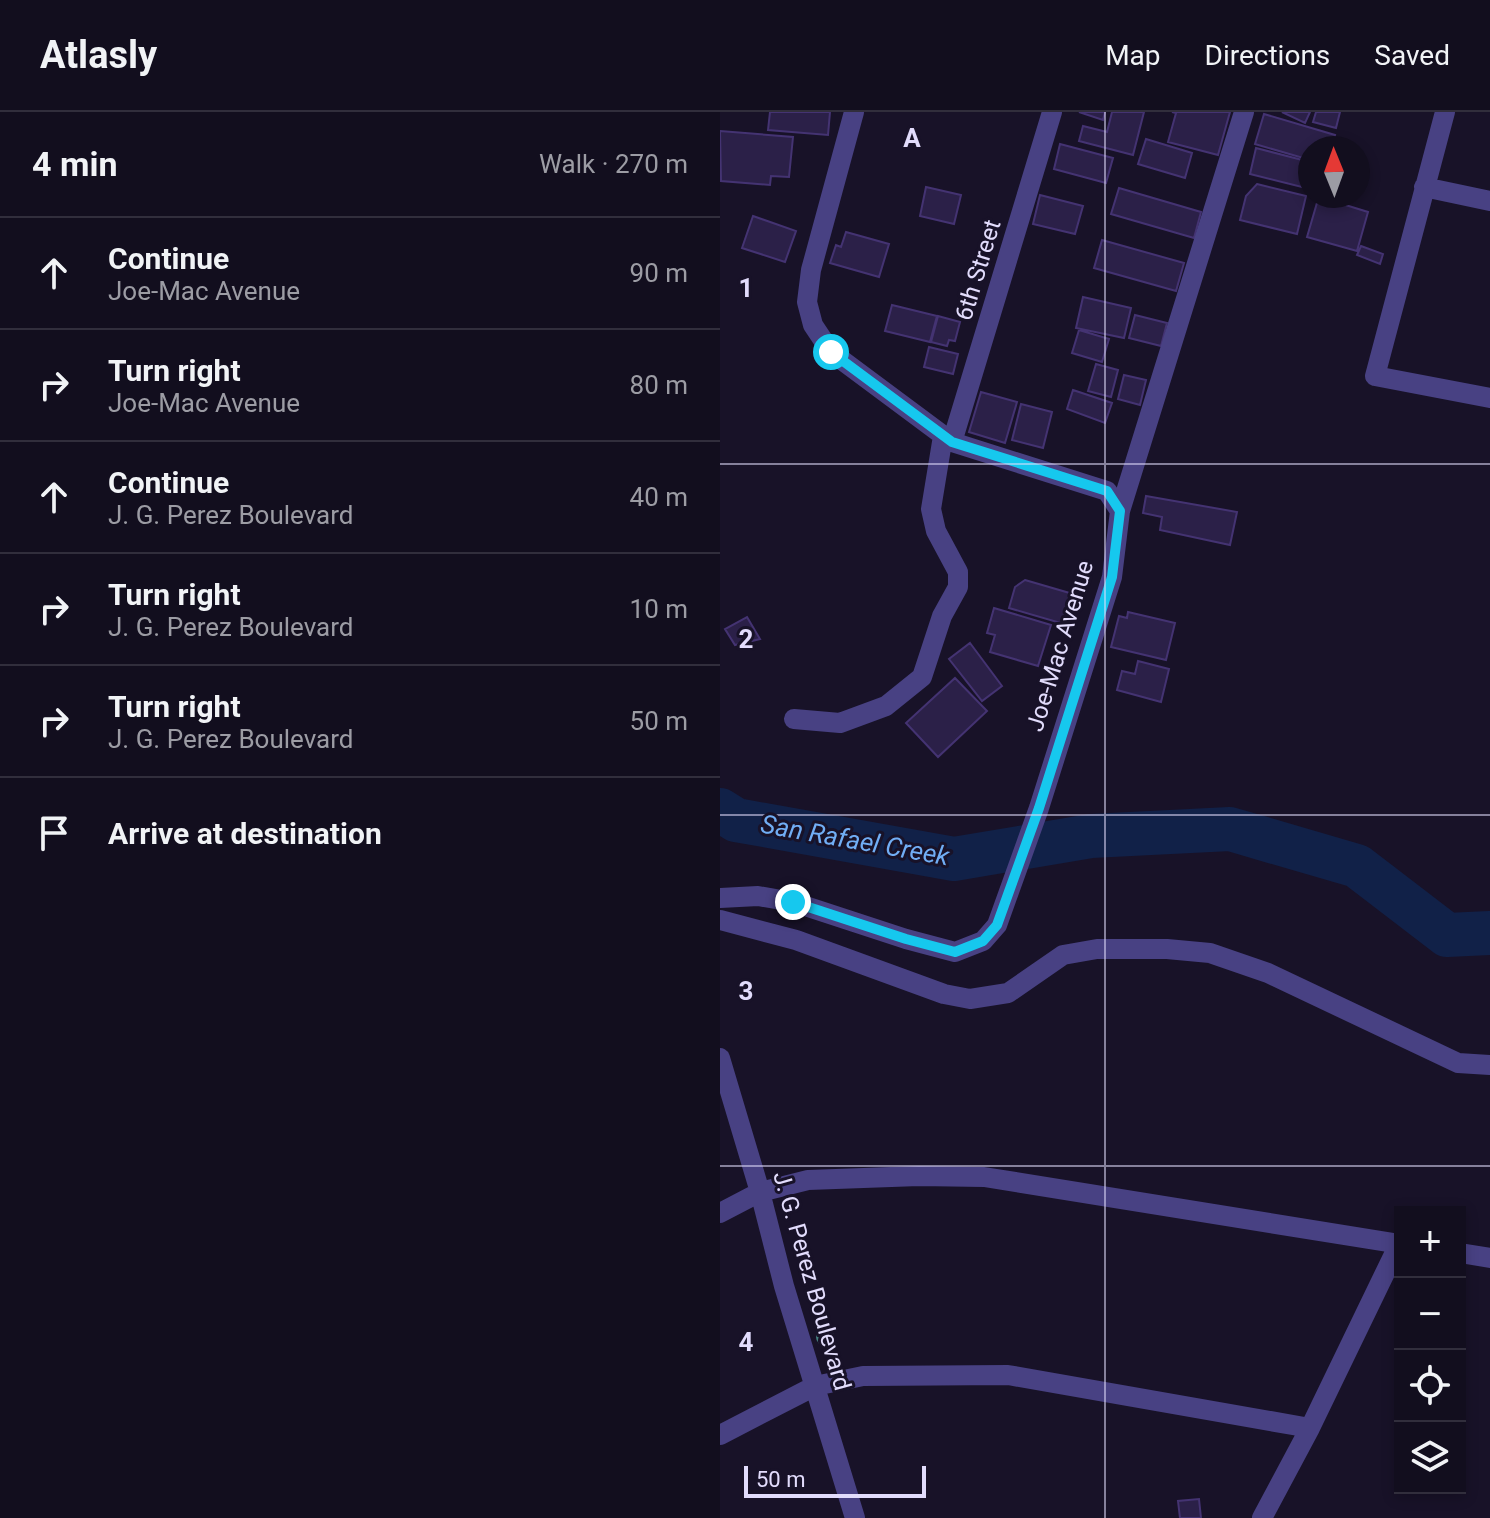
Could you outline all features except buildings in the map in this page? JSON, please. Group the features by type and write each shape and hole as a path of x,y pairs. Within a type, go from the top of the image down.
{"street":[{"path":"854,112 811,270 807,302 813,325 831,352 948,439 1107,491 1120,511"},
{"name":"6th Street","path":"794,719 840,723 886,706 922,677 942,616 958,587 958,572 936,531 931,509 948,439 1052,112"},
{"name":"Joe-Mac Avenue","path":"720,898 758,896 793,902 955,952 983,941 997,925 1039,808 1112,577 1120,511 1244,112"},
{"path":"1445,112 1375,376 1490,398"},
{"path":"1424,187 1490,201"},
{"path":"720,920 796,940 944,994 970,999 1008,993 1063,955 1097,949 1167,949 1210,953 1268,973 1458,1063 1490,1065"},
{"name":"J. G. Perez Boulevard","path":"720,1058 784,1286 855,1518"},
{"path":"720,1213 760,1192 808,1180 984,1177 1394,1243"},
{"path":"1466,1254 1490,1258"},
{"path":"1262,1518 1394,1256"},
{"path":"720,1435 815,1386 863,1376 1008,1375 1310,1428"}],"waterway":[{"name":"San Rafael Creek","path":"720,810 736,820 954,859 1091,836 1230,829 1357,866 1447,935 1490,933"}],"route":[{"path":"793,902 955,952 983,941 991,933 997,925 1039,808 1112,577 1120,511 1107,491 952,442 831,352"}]}
